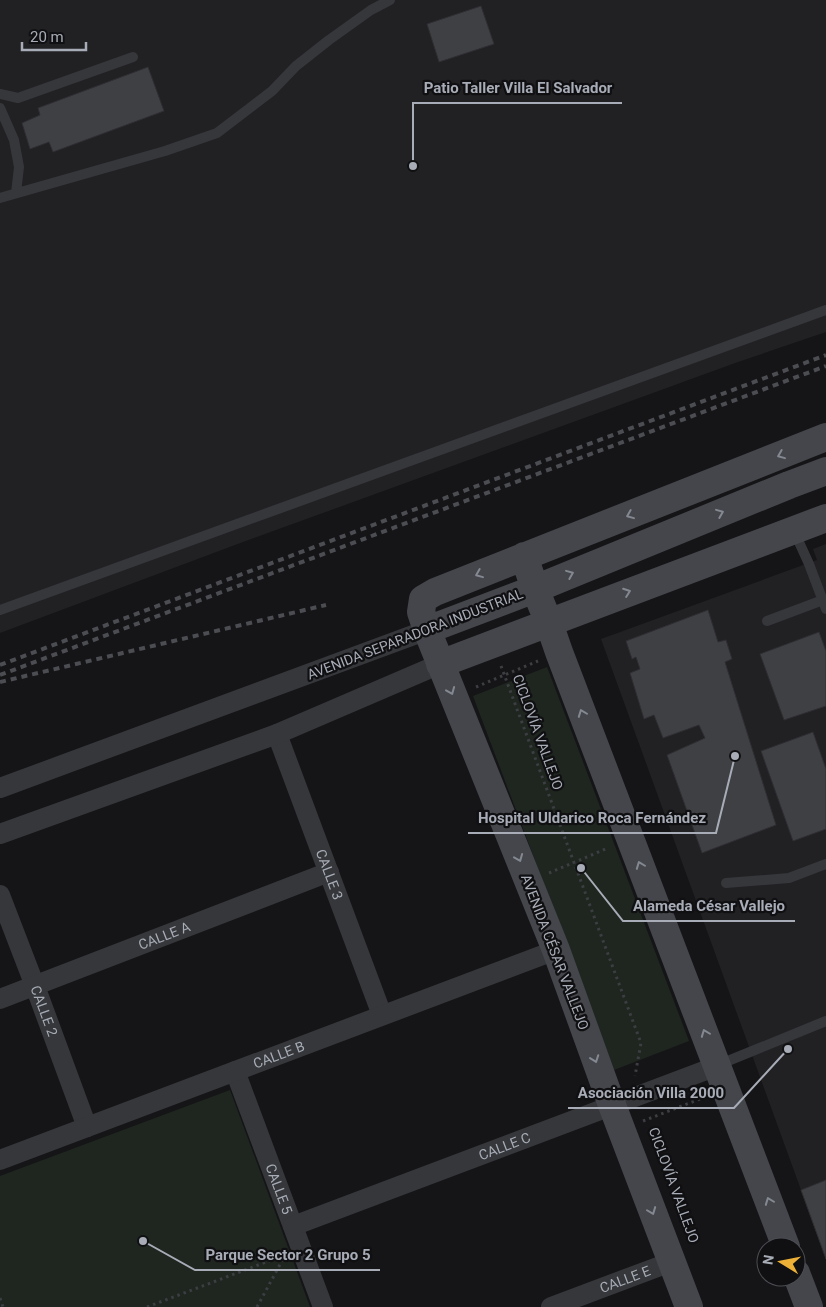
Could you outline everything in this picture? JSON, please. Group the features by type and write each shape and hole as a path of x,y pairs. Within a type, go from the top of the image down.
{"main road":[{"path":"782,1237 549,622 534,589 524,556 826,437"},
{"name":"AVENIDA SEPARADORA INDUSTRIAL","path":"426,630 534,589 789,484 826,471"},
{"path":"440,664 826,518"},
{"name":"AVENIDA CÉSAR VALLEJO","path":"524,556 435,592 423,599 421,612 426,630 621,1111 671,1262 689,1307"},
{"path":"801,1287 809,1307"}],"street":[{"name":"AVENIDA SEPARADORA INDUSTRIAL","path":"0,788 426,630"},
{"path":"0,834 277,734 440,664"},
{"name":"CALLE 3","path":"277,734 382,1015"},
{"name":"CALLE A","path":"0,999 329,872"},
{"name":"CALLE 2","path":"0,895 36,986 87,1127"},
{"name":"CALLE B","path":"0,1160 556,950"},
{"name":"CALLE 5","path":"235,1071 323,1307"},
{"name":"CALLE C","path":"292,1226 621,1111 722,1078"},
{"name":"CALLE E","path":"551,1307 671,1262"}],"lane":[{"path":"0,198 165,151 217,133 272,91 296,66 329,40 370,10 390,0"},
{"path":"0,94 18,98 132,57"},
{"path":"0,108 14,140 19,167 16,193"},
{"path":"0,610 826,310"},
{"path":"767,620 824,604 794,530"},
{"path":"726,883 789,878 826,864"},
{"path":"722,1078 826,1021"}],"path":[{"name":"CICLOVÍA VALLEJO","path":"494,643 504,675 641,1043 621,1111"},
{"path":"453,696 559,652"},
{"path":"544,875 610,846"},
{"path":"621,1111 722,1078"},
{"path":"286,1254 289,1263"},
{"path":"149,1307 286,1254"},
{"path":"257,1307 286,1254"},
{"path":"0,1298 3,1307"}],"shaded area":[{"path":"0,0 826,0 826,332 738,362 235,545 0,633"},
{"path":"826,544 826,1180 801,1190 601,639 817,560 813,549"},
{"path":"547,667 689,1041 614,1070 473,696"},
{"path":"230,1090 310,1307 0,1307 0,1176"}],"building":[{"path":"481,6 494,44 439,62 427,24"},
{"path":"148,67 164,111 53,152 49,142 30,149 22,123 40,115 38,108"},
{"path":"708,610 718,642 726,640 732,659 725,662 776,825 702,853 667,755 705,738 699,725 663,738 654,715 644,719 630,673 640,669 636,657 632,659 626,641"},
{"path":"819,632 826,651 826,706 784,720 760,654"},
{"path":"813,732 826,769 826,829 793,841 761,751"},
{"path":"826,1180 826,1259 801,1190"}],"railway":[{"path":"0,665 826,355"},
{"path":"0,675 826,366"},
{"path":"0,682 326,605"}],"place":[{"name":"Patio Taller Villa El Salvador","path":"413,166"},
{"name":"Hospital Uldarico Roca Fernández","path":"735,756"},
{"name":"Alameda César Vallejo","path":"581,868"},
{"name":"Asociación Villa 2000","path":"788,1049"},
{"name":"Parque Sector 2 Grupo 5","path":"143,1241"}]}
